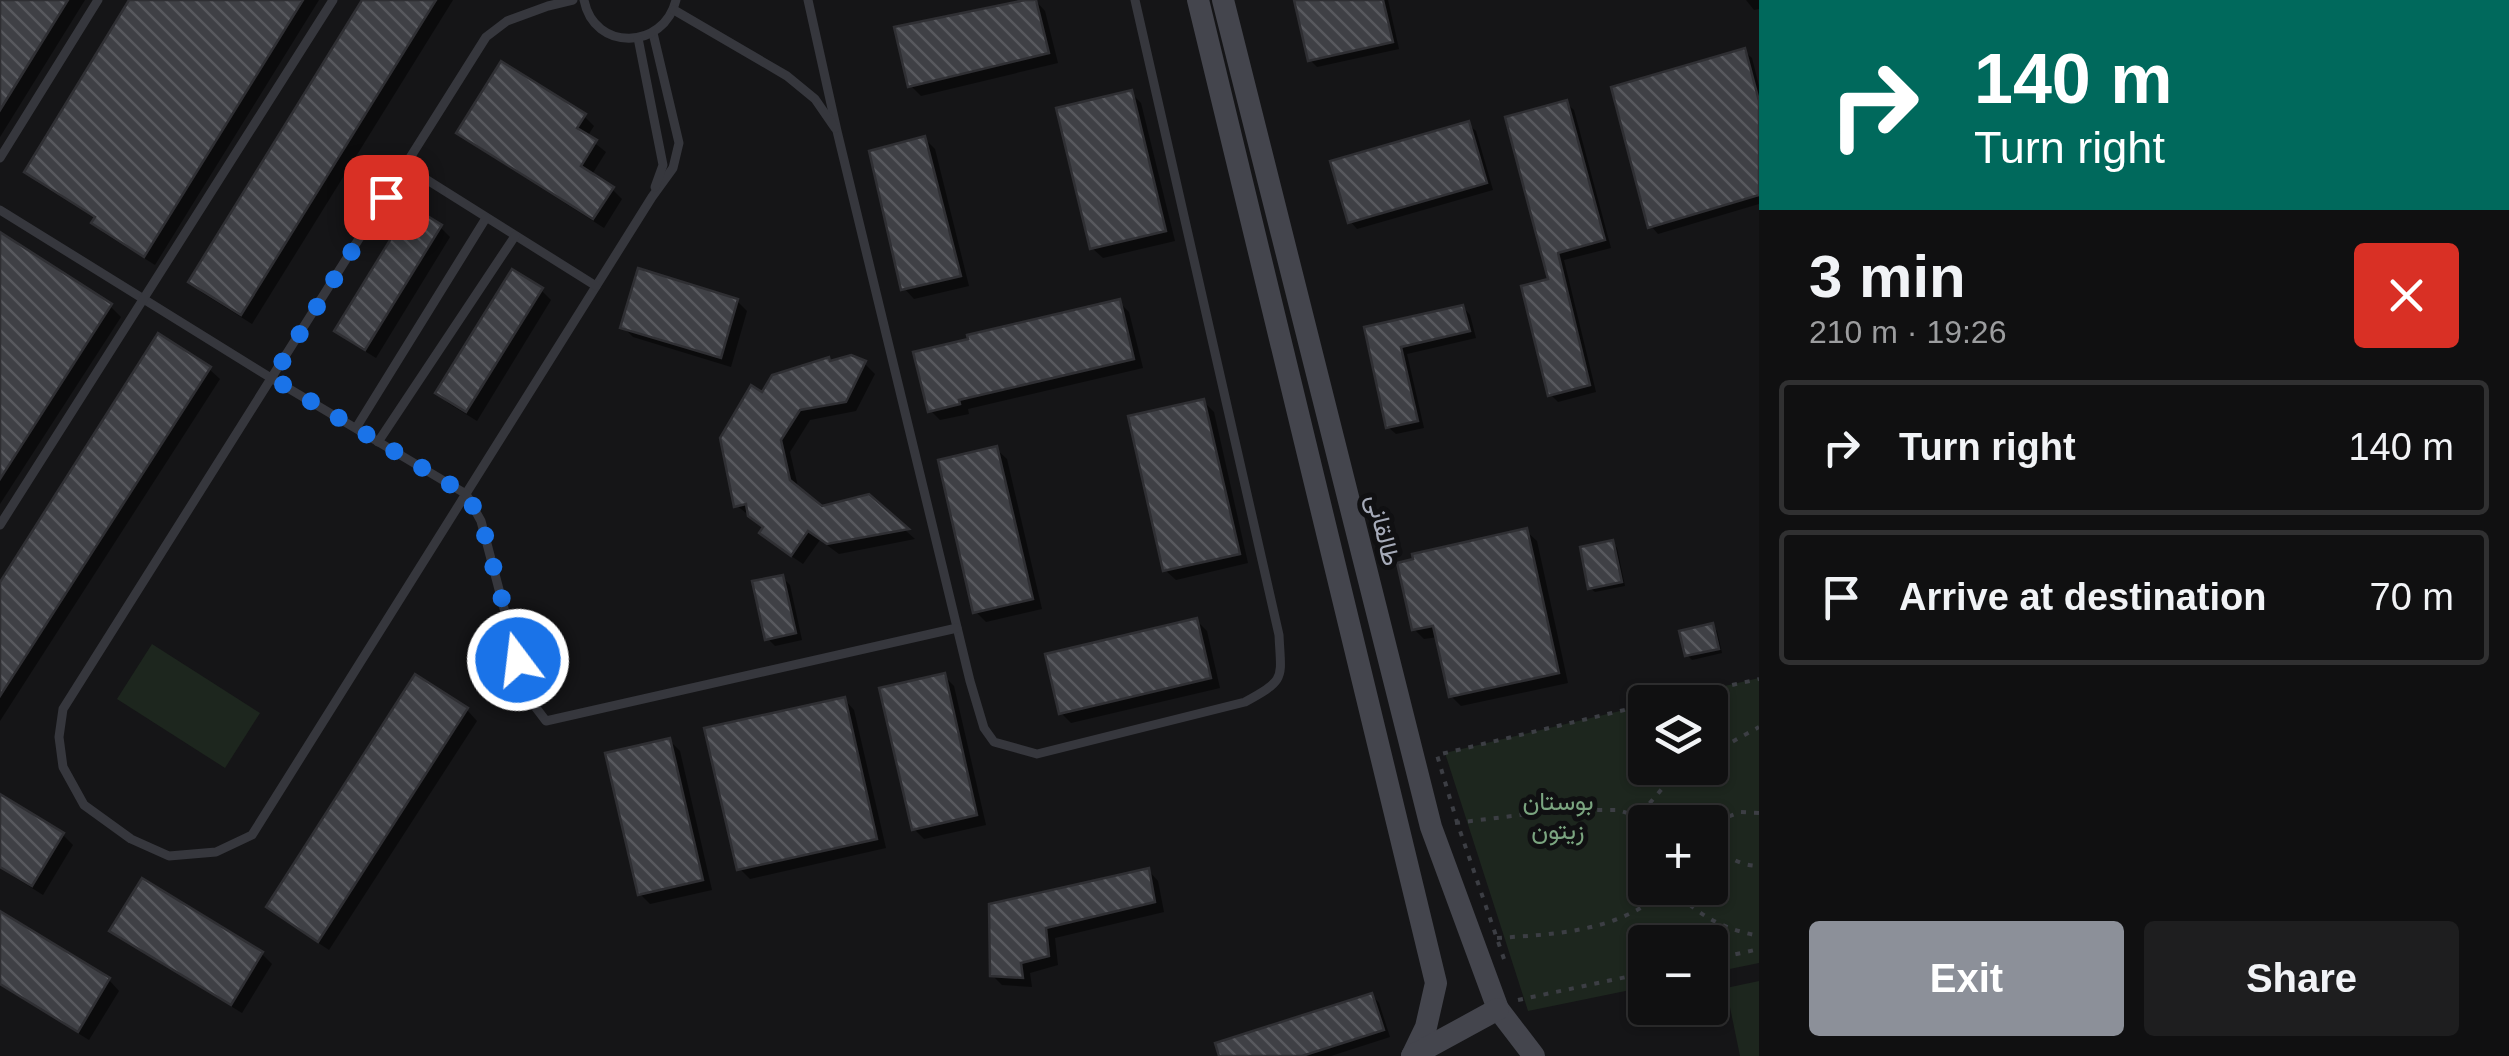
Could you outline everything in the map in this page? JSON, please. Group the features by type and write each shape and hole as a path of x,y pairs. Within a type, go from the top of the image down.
{"street":[{"path":"1198,0 1436,983 1426,1027 1412,1056"},
{"name":"طالقانی","path":"1223,0 1431,827 1534,1056"},
{"path":"1412,1056 1508,1004"}],"lane":[{"path":"0,158 98,0"},
{"path":"0,525 333,0"},
{"path":"573,0 507,21 486,37 63,709 59,737 63,767 84,805 131,839 169,856 216,852 252,835 673,168 679,143 653,33"},
{"path":"584,0 594,22 622,38 653,33 666,23 675,5 787,76 815,100 837,131"},
{"path":"808,0 984,728 994,742 1037,754 1246,702 1274,687 1281,676 1280,634 1136,0"},
{"path":"638,38 664,165 652,197"},
{"path":"405,166 596,286"},
{"path":"0,210 466,494 481,520 526,696 546,721 957,628"},
{"path":"356,428 486,218"},
{"path":"378,442 515,236"}],"path":[{"path":"1728,686 1759,679"},
{"path":"1508,969 1437,755 1628,709"},
{"path":"1728,744 1759,728"},
{"path":"1648,805 1665,785"},
{"path":"1431,827 1561,810 1628,814"},
{"path":"1728,817 1757,811"},
{"path":"1728,856 1749,866 1759,866"},
{"path":"1497,938 1592,928 1645,905"},
{"path":"1688,905 1730,930 1759,936"},
{"path":"1728,956 1759,949"},
{"path":"1508,1004 1628,978"}],"green space":[{"path":"152,644 260,713 225,768 117,699"},
{"name":"بوستان زیتون","path":"1759,678 1759,963 1728,969 1728,925 1628,925 1628,990 1528,1011 1445,753 1628,709 1628,785 1728,785 1728,685"},
{"path":"1759,981 1759,1056 1740,1056 1728,988"}],"building":[{"path":"0,0 68,0 0,110"},
{"path":"129,0 303,0 144,257 91,223 95,217 24,172"},
{"path":"362,0 436,0 241,315 188,282"},
{"path":"1036,0 1049,53 908,87 894,27"},
{"path":"1294,0 1383,0 1393,42 1308,61"},
{"path":"1745,48 1759,101 1759,195 1648,228 1611,87"},
{"path":"501,61 586,114 577,128 597,140 581,166 614,187 593,219 456,133"},
{"path":"1132,90 1166,231 1090,249 1056,108"},
{"path":"1567,100 1605,240 1558,253 1590,385 1548,396 1521,286 1548,279 1505,117"},
{"path":"1469,121 1487,183 1348,223 1330,161"},
{"path":"925,136 961,276 901,290 869,151"},
{"path":"411,206 442,225 365,350 334,331"},
{"path":"0,232 112,304 0,479"},
{"path":"638,268 738,299 721,358 620,328"},
{"path":"512,269 543,288 466,412 435,393"},
{"path":"1120,299 1134,359 959,400 960,404 928,412 913,352 968,339 967,335"},
{"path":"1463,305 1470,331 1401,347 1418,421 1386,428 1364,327"},
{"path":"158,333 211,367 0,696 0,582"},
{"path":"851,355 866,361 846,402 800,410 781,440 790,480 822,506 869,494 909,529 827,544 808,531 791,556 759,533 763,527 748,516 746,504 734,507 720,438 751,385 762,392 772,375 829,357 830,361"},
{"path":"1204,399 1240,554 1163,571 1128,416"},
{"path":"997,446 1033,599 973,613 938,460"},
{"path":"1527,528 1559,673 1449,697 1433,626 1412,630 1397,563 1413,559 1412,554"},
{"path":"1613,540 1622,582 1588,589 1580,547"},
{"path":"783,575 796,633 765,640 752,581"},
{"path":"1197,618 1211,678 1059,714 1045,654"},
{"path":"1713,623 1719,649 1685,656 1679,631"},
{"path":"945,673 977,815 912,830 879,688"},
{"path":"415,674 468,708 318,942 266,907"},
{"path":"845,697 877,839 737,870 704,728"},
{"path":"670,738 703,880 638,895 605,753"},
{"path":"0,794 64,833 32,886 0,867"},
{"path":"1149,868 1155,902 1046,928 1049,956 1021,963 1023,978 990,976 989,904"},
{"path":"142,878 263,952 231,1005 109,931"},
{"path":"0,911 110,978 78,1032 0,984"},
{"path":"1372,993 1384,1030 1302,1056 1219,1056 1215,1043"}],"route":[{"path":"386,197 272,378 466,494 481,520 518,660"}]}
